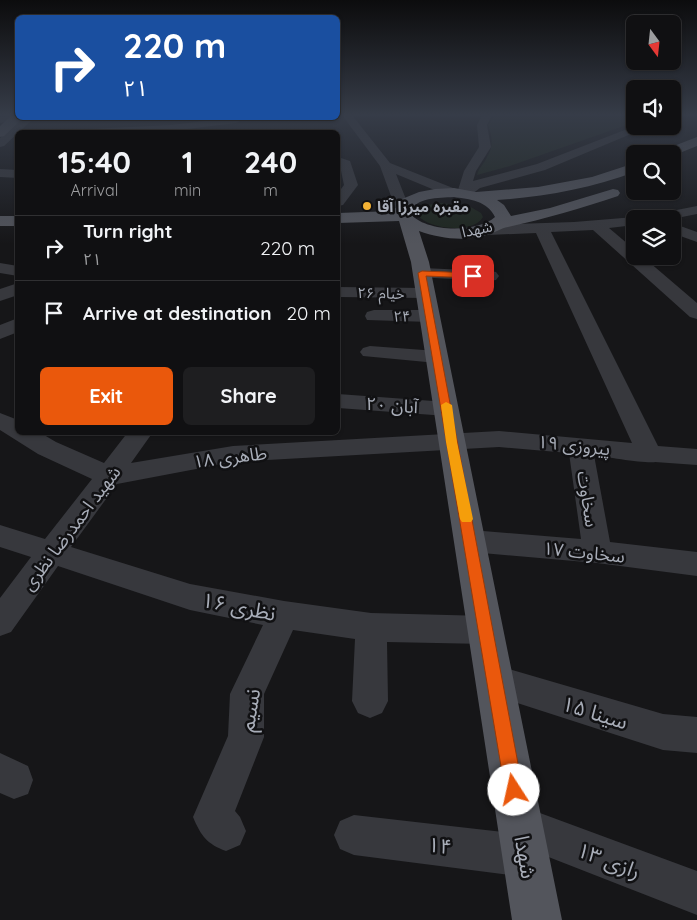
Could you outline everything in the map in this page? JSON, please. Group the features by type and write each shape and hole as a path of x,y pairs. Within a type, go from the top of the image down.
{"main road":[{"path":"340,213 404,215 408,201 419,197 526,194 565,188 598,180 626,170"},
{"path":"494,227 554,212 624,189"},
{"name":"شهدا","path":"404,215 419,227 436,232 455,234 494,227 504,218 503,212 493,203 464,195"},
{"name":"شهدا","path":"404,215 424,286 447,408 451,442 471,541 537,920"},
{"path":"0,221 15,221"},
{"path":"424,286 425,246 437,239 455,234"}],"street":[{"path":"380,158 386,166 404,215"},
{"path":"464,195 470,171 479,158"},
{"path":"464,195 475,185 541,167 564,158"},
{"path":"340,162 346,164 351,185 340,208"},
{"path":"386,166 464,195"},
{"path":"0,174 15,174"},
{"path":"681,213 697,210"},
{"path":"494,227 541,228 626,223"},
{"path":"596,225 697,313"},
{"path":"541,228 650,454"},
{"path":"681,231 697,237"},
{"path":"0,256 15,256"},
{"path":"0,268 15,270"},
{"path":"424,286 490,276"},
{"name":"خیام ۲۶","path":"340,292 424,286"},
{"name":"۲۴","path":"374,316 424,286"},
{"path":"0,296 15,289"},
{"path":"0,333 15,326"},
{"path":"370,352 437,357"},
{"name":"آبان ۲۰","path":"340,401 447,408"},
{"path":"0,420 15,429"},
{"path":"24,435 47,448 109,476"},
{"name":"شهید احمدرضا نظری","path":"0,622 139,435"},
{"name":"پیروزی ۱۹","path":"451,442 499,439 542,441 697,458"},
{"name":"طاهری ۱۸","path":"109,476 234,454 270,442 451,442"},
{"name":"سخاوت","path":"580,446 597,552"},
{"name":"نظری ۱۶","path":"0,536 190,597 284,615 371,627 486,630"},
{"name":"سخاوت ۱۷","path":"471,541 597,552 697,564"},
{"name":"نسیم","path":"226,831 213,817 246,737 247,694 284,615"},
{"path":"370,701 371,627"},
{"name":"سینا ۱۵","path":"495,681 663,732 697,735"},
{"name":"۱۴","path":"354,835 523,841"},
{"name":"رازی ۱۳","path":"523,841 697,893"}],"shaded area":[{"path":"487,158 533,158 477,175"},
{"path":"440,203 469,206 481,213 483,217 470,226 451,228 431,224 418,215 424,207"}],"slow traffic":[{"path":"446,405 466,519"}],"place":[{"name":"مقبره میرزا آقا","path":"367,206"}],"route":[{"path":"473,276 422,273 514,790"}]}
